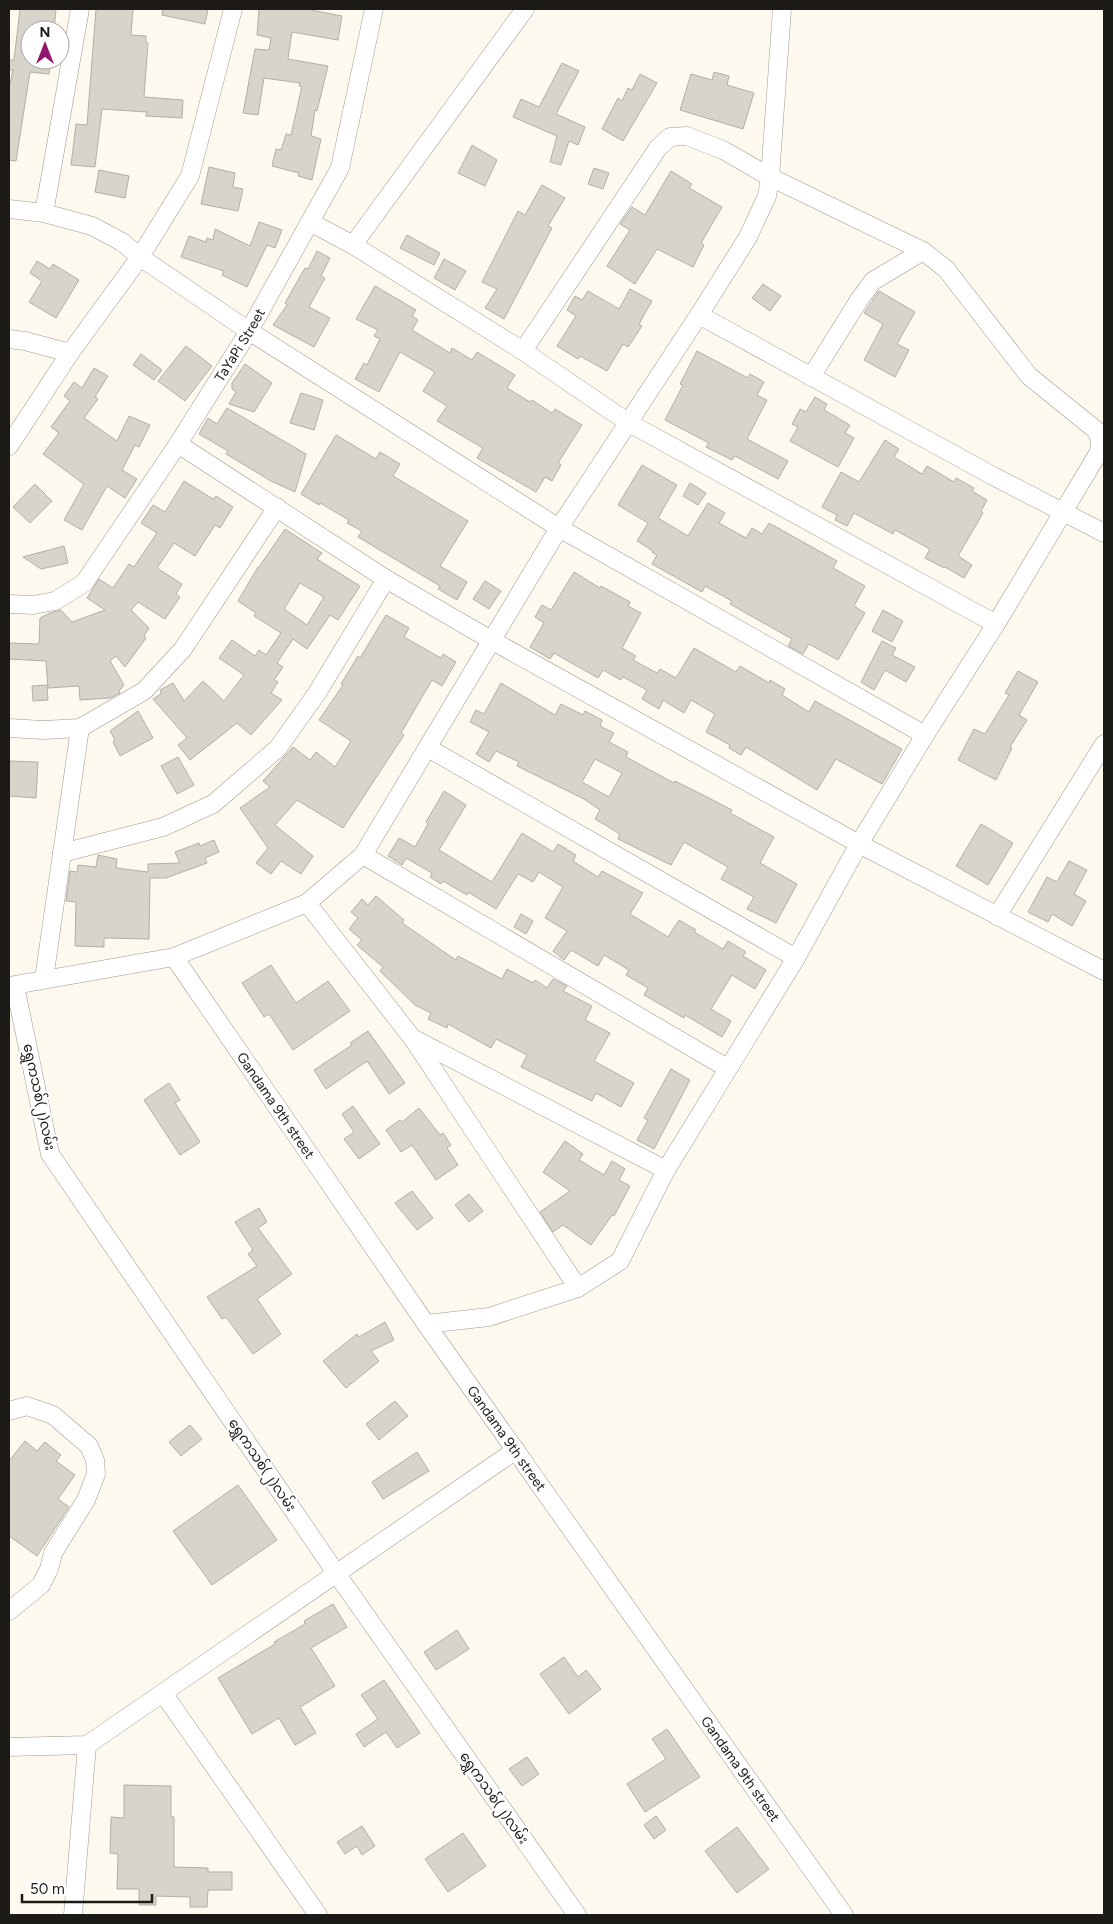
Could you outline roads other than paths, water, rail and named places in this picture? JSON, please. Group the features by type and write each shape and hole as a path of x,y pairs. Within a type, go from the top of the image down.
{"street":[{"path":"44,213 80,9"},
{"path":"9,446 70,353 140,257 190,176 233,9"},
{"name":"TaYaPi Street","path":"9,604 33,605 55,601 84,583 178,444 249,332 340,168 374,9"},
{"path":"353,245 525,9"},
{"path":"12,986 174,957 307,903 363,855 559,528 629,423 748,237 767,196 770,177 782,9"},
{"path":"426,1324 489,1316 578,1288 620,1261 666,1170 796,958 859,844 925,735 996,624 1099,452 1100,442 1097,431 1029,376 946,269 923,251 770,177 723,150 686,136 670,138 658,148 523,351"},
{"path":"9,209 44,213 92,226 122,242 140,257 249,332 559,528 925,735"},
{"path":"310,222 353,245 523,351 629,423 996,624"},
{"path":"810,377 873,281 923,251"},
{"path":"699,315 810,377 1104,533"},
{"path":"9,339 25,341 70,353"},
{"path":"178,444 386,579 491,640 859,844 1104,971"},
{"path":"9,728 43,730 80,728 144,691 183,649 277,507"},
{"path":"62,853 163,827 212,804 227,792 278,748 317,693 386,579"},
{"path":"44,979 80,728"},
{"path":"997,916 1104,744"},
{"path":"428,748 796,958"},
{"path":"363,855 727,1068"},
{"path":"307,903 413,1039 578,1288"},
{"name":"Gandama 9th street","path":"174,957 426,1324 842,1913"},
{"name":"ရွှေကသစ်(၂)လမ်း","path":"12,986 50,1154 336,1573 577,1915"},
{"path":"413,1039 666,1170"},
{"path":"9,1411 27,1406 53,1415 89,1446 95,1460 96,1474 86,1500 53,1553 49,1569 41,1585 9,1611"},
{"path":"9,1747 87,1745 516,1450"},
{"path":"164,1692 318,1915"},
{"path":"73,1915 87,1745"}]}
